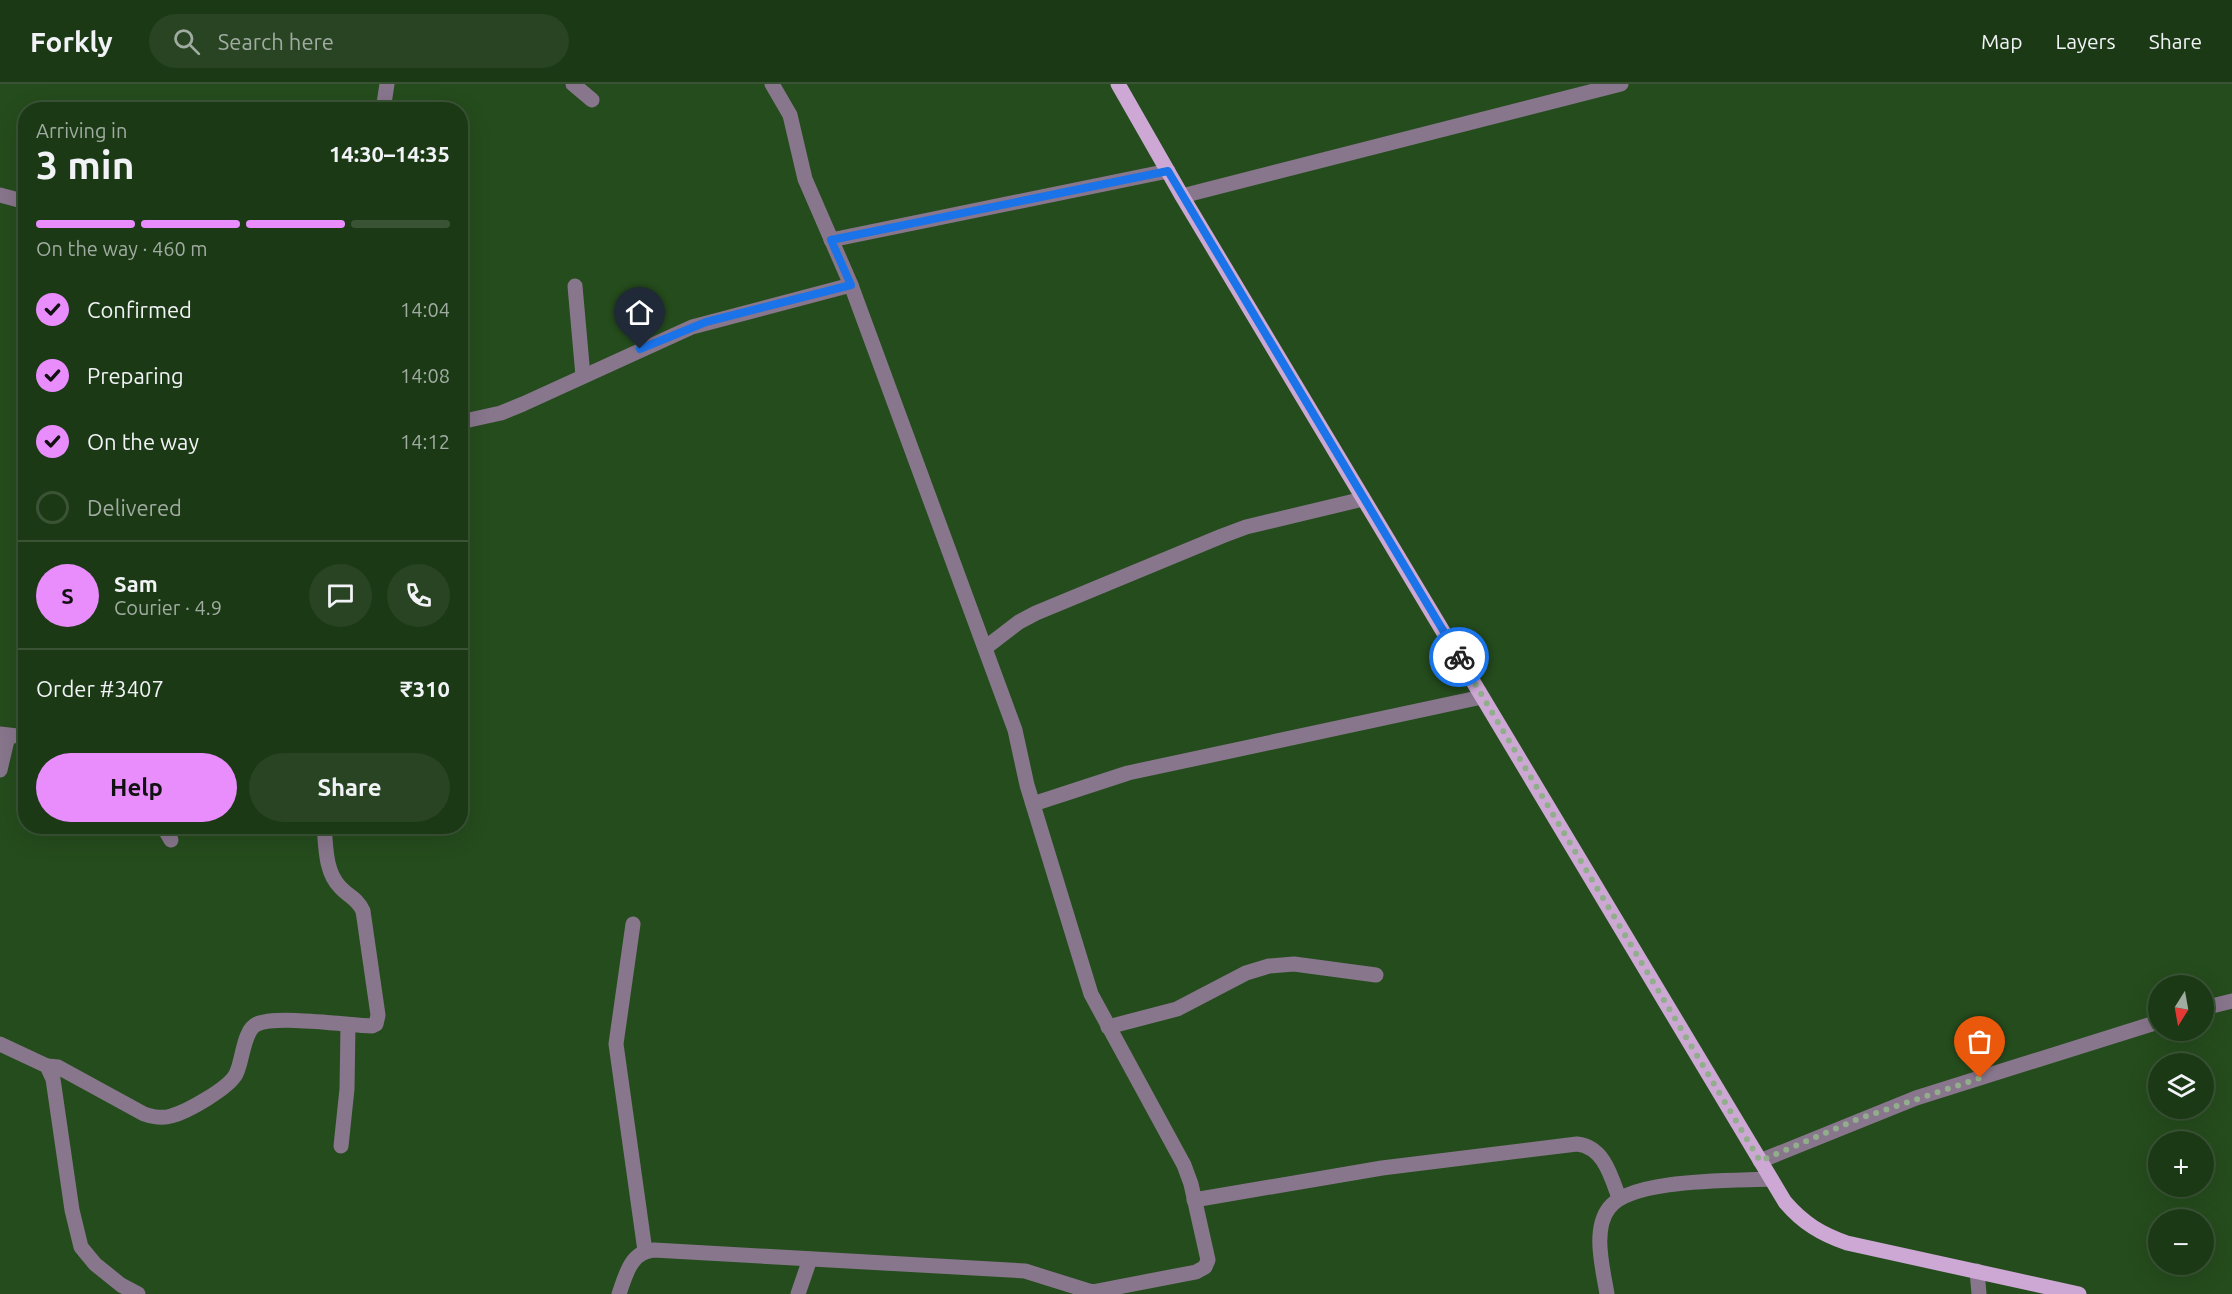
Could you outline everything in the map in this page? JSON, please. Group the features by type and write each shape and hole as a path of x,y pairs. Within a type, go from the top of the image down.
{"main road":[{"path":"1118,84 1182,196 1785,1202 1801,1221 1826,1236 2079,1294"}],"street":[{"path":"384,102 387,84"},
{"path":"573,84 592,99"},
{"path":"619,1294 634,1259 645,1251 1025,1271 1087,1291 1098,1292 1196,1272 1205,1267 1208,1260 1184,1165 1108,1027 1085,977 1033,804 1015,730 851,285 805,179 790,115 772,84"},
{"path":"1182,196 1621,84"},
{"path":"831,240 1168,171"},
{"path":"0,195 18,200"},
{"path":"468,420 501,413 692,327 851,285"},
{"path":"575,286 583,376"},
{"path":"985,648 1019,622 1222,536 1246,527 1364,499"},
{"path":"1033,804 1128,773 1482,697"},
{"path":"0,770 4,735"},
{"path":"0,1044 47,1066 58,1066 144,1114 156,1118 170,1117 207,1098 230,1082 236,1074 250,1031 257,1024 276,1021 372,1026 376,1024 378,1015 363,911 360,903 340,887 333,877 328,863 325,834"},
{"path":"633,924 616,1054 645,1251"},
{"path":"1108,1027 1177,1009 1246,973 1269,966 1294,964 1376,975"},
{"path":"2214,1006 2232,1001"},
{"path":"341,1146 347,1089 348,1025"},
{"path":"1760,1161 1916,1098 2148,1025"},
{"path":"47,1066 53,1079 72,1210 81,1247 95,1264 121,1285 138,1294"},
{"path":"1194,1200 1382,1168 1577,1144 1587,1145 1601,1157 1620,1198"},
{"path":"1607,1294 1600,1251 1602,1226 1608,1208 1620,1198 1644,1189 1670,1184 1771,1179"},
{"path":"798,1294 810,1259"},
{"path":"1977,1271 1979,1294"}],"way so far":[{"path":"1459,657 1760,1161 1858,1119 1980,1078"}],"route":[{"path":"640,349 706,322 851,285 831,240 1090,185 1168,171 1459,657"}]}
